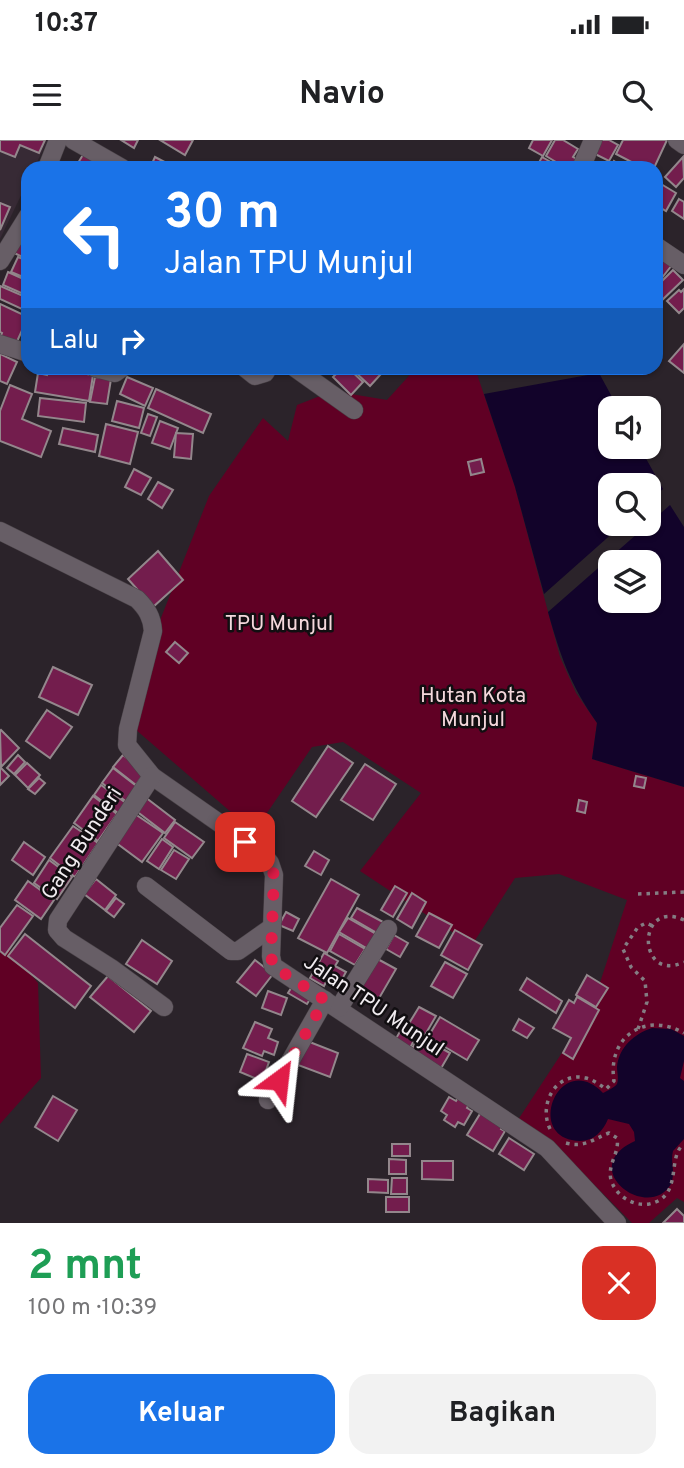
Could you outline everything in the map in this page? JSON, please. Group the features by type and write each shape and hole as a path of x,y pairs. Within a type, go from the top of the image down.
{"street":[{"path":"50,161 58,140"},
{"path":"73,140 110,161"},
{"path":"584,161 593,140"},
{"path":"0,261 21,236"},
{"path":"663,251 684,265"},
{"path":"0,344 21,351"},
{"path":"304,375 354,410"},
{"name":"Jalan TPU Munjul","path":"0,531 137,599 147,609 152,619 153,631 128,729 127,745 152,776 262,853 270,863 274,875 271,956 273,966 547,1148 617,1223"},
{"name":"Gang Bunderi","path":"152,776 58,920 57,930 64,939 111,968 164,1007"},
{"path":"146,886 231,951 239,951 272,927"},
{"path":"268,1100 332,1004 388,929"}],"path":[{"path":"638,894 684,892"},
{"path":"684,920 673,916 665,917 653,926 647,940 651,954 663,964 678,965 684,962"},
{"path":"638,1028 647,1002 645,981 631,967 623,949 638,927 646,923 653,926"},
{"path":"554,1135 545,1118 552,1090 568,1079 578,1077 606,1089 614,1081 617,1049 638,1028 665,1025 684,1033"},
{"path":"562,1141 580,1145 604,1135 618,1138 610,1167 613,1186 626,1200 645,1204 654,1203 670,1192 677,1174 676,1155 684,1144"}],"shaded area":[{"path":"0,140 48,140 38,161 21,161 21,196 0,239"},
{"path":"600,375 611,396 598,396 598,459 646,459 654,473 598,473 598,536 609,536 544,594 515,487 484,394"},
{"path":"670,505 684,527 684,787 592,759 597,723 567,670 548,612 598,568 598,613 661,613 661,550 619,550 635,536 661,536 661,513"},
{"path":"652,1028 671,1029 684,1036 684,1061 680,1078 684,1081 684,1139 673,1151 671,1184 660,1194 647,1198 634,1195 614,1177 612,1165 618,1152 635,1141 629,1124 608,1119 597,1135 580,1141 563,1137 553,1127 551,1114 554,1100 561,1088 573,1081 587,1082 603,1093 614,1087 618,1082 618,1060 624,1047 639,1034"}],"green space":[{"path":"410,375 477,375 515,487 560,657 576,693 597,723 592,759 684,787 684,1202 677,1198 649,1223 632,1223 555,1145 512,1129 592,1007 627,900 559,874 515,878 472,945 360,871 421,793 343,742 312,747 254,832 135,729 157,628 209,496 263,418 288,441 297,405 333,391 387,400"},
{"path":"0,939 38,983 41,1078 0,1124"}],"building":[{"path":"0,140 45,140 39,153 20,145 15,157 0,151"},
{"path":"121,140 138,140 134,148"},
{"path":"160,140 193,140 185,155"},
{"path":"533,140 552,140 543,156 529,148"},
{"path":"555,140 563,140 578,149 573,157 580,161 554,161 546,156"},
{"path":"599,140 609,140 618,145 609,161 593,153"},
{"path":"623,140 667,140 657,161 630,161 616,154"},
{"path":"84,153 98,161 79,161"},
{"path":"683,157 684,178 676,187 665,177"},
{"path":"663,185 676,193 666,211 663,209"},
{"path":"679,199 684,202 684,219 672,211"},
{"path":"0,203 10,207 0,230"},
{"path":"19,241 21,242 21,256 14,253"},
{"path":"18,257 21,258 21,276 11,272"},
{"path":"663,258 672,265 663,276"},
{"path":"673,270 683,280 663,299 663,280"},
{"path":"8,272 21,278 21,293 3,285"},
{"path":"0,286 21,295 21,309 0,299"},
{"path":"684,289 684,308 679,313 667,301"},
{"path":"0,304 21,314 21,333 15,346 0,338"},
{"path":"684,344 684,373 669,361"},
{"path":"0,354 17,362 7,384 0,381"},
{"path":"38,375 93,375 89,401 35,392"},
{"path":"356,375 363,382 351,395 333,377"},
{"path":"358,375 380,375 370,386"},
{"path":"95,377 111,379 107,404 90,402"},
{"path":"127,377 153,388 145,406 120,394"},
{"path":"10,385 32,394 22,419 51,431 41,457 0,441 0,411"},
{"path":"156,389 211,414 203,433 148,408"},
{"path":"40,398 86,403 84,422 38,416"},
{"path":"117,401 144,408 139,428 112,421"},
{"path":"148,414 157,417 150,436 141,433"},
{"path":"160,421 178,428 170,449 152,443"},
{"path":"106,424 138,432 130,464 99,456"},
{"path":"63,428 98,435 95,452 59,444"},
{"path":"176,433 193,434 191,459 174,457"},
{"path":"481,459 484,472 471,475 468,462"},
{"path":"134,469 151,478 141,495 125,487"},
{"path":"158,482 173,490 162,508 148,499"},
{"path":"158,551 183,580 153,607 128,579"},
{"path":"175,642 188,653 179,663 166,652"},
{"path":"53,667 92,685 78,715 39,697"},
{"path":"47,710 72,727 50,758 26,741"},
{"path":"0,731 19,748 1,767"},
{"path":"328,746 353,763 316,817 292,801"},
{"path":"18,755 25,762 14,774 7,768"},
{"path":"123,755 145,772 136,785 113,767"},
{"path":"27,763 40,775 28,788 15,775"},
{"path":"365,764 396,784 373,820 341,800"},
{"path":"0,767 9,776 0,785"},
{"path":"113,768 139,788 128,803 102,783"},
{"path":"636,776 646,778 644,788 634,786"},
{"path":"39,778 45,783 35,794 28,789"},
{"path":"101,785 130,806 122,816 94,795"},
{"path":"93,796 117,814 98,841 74,823"},
{"path":"145,797 175,820 165,833 135,810"},
{"path":"579,800 587,802 585,813 577,811"},
{"path":"135,814 163,833 142,862 115,842"},
{"path":"175,822 204,842 192,858 164,838"},
{"path":"73,826 98,843 75,877 50,858"},
{"path":"162,839 173,847 159,869 147,861"},
{"path":"24,842 45,857 33,875 12,860"},
{"path":"174,850 189,859 176,879 161,870"},
{"path":"314,851 329,860 321,875 305,866"},
{"path":"49,860 72,877 57,899 34,883"},
{"path":"96,879 116,895 105,910 84,894"},
{"path":"331,879 359,895 327,953 298,938"},
{"path":"28,881 54,900 41,919 15,900"},
{"path":"395,886 407,893 393,917 381,910"},
{"path":"412,893 426,902 412,928 397,919"},
{"path":"116,898 124,904 114,917 106,911"},
{"path":"17,905 33,916 5,955 0,951 0,928"},
{"path":"357,908 383,922 377,933 351,918"},
{"path":"286,912 299,919 293,931 279,925"},
{"path":"429,913 452,925 439,948 416,936"},
{"path":"348,918 376,934 368,949 339,932"},
{"path":"455,930 482,945 468,970 441,955"},
{"path":"25,934 91,986 75,1008 8,956"},
{"path":"339,934 365,949 355,965 330,951"},
{"path":"394,935 408,943 400,957 386,949"},
{"path":"142,940 172,961 157,984 126,964"},
{"path":"324,953 338,961 335,966 346,972 337,988 326,982 324,986 310,978"},
{"path":"374,957 396,969 378,1000 357,988"},
{"path":"255,960 273,974 256,996 237,982"},
{"path":"445,962 467,974 453,998 431,986"},
{"path":"587,975 608,988 596,1007 576,995"},
{"path":"108,976 151,1011 134,1032 90,997"},
{"path":"527,978 562,1001 556,1013 520,990"},
{"path":"293,985 312,996 307,1004 288,993"},
{"path":"268,991 287,998 281,1015 262,1008"},
{"path":"577,997 599,1010 573,1059 563,1053 571,1038 553,1028 569,1000 574,1003"},
{"path":"419,1007 436,1016 425,1035 408,1025"},
{"path":"440,1017 479,1040 467,1060 428,1037"},
{"path":"519,1019 534,1028 527,1038 513,1030"},
{"path":"255,1022 272,1029 268,1038 278,1042 274,1055 264,1051 262,1056 243,1048"},
{"path":"404,1025 418,1033 410,1048 395,1040"},
{"path":"419,1036 450,1053 440,1070 410,1052"},
{"path":"307,1041 338,1053 330,1077 298,1065"},
{"path":"247,1054 269,1062 262,1081 240,1072"},
{"path":"460,1094 471,1101 467,1108 472,1111 464,1125 458,1122 455,1127 444,1120 447,1115 441,1111 449,1097 456,1101"},
{"path":"53,1096 77,1110 58,1141 35,1127"},
{"path":"483,1109 504,1122 501,1129 505,1131 493,1151 467,1135"},
{"path":"509,1138 534,1154 524,1170 499,1154"},
{"path":"392,1144 410,1144 410,1156 392,1156"},
{"path":"389,1159 406,1160 406,1174 389,1174"},
{"path":"422,1161 453,1161 453,1180 422,1179"},
{"path":"392,1178 407,1178 407,1194 391,1194"},
{"path":"368,1179 388,1180 388,1193 368,1192"},
{"path":"386,1197 409,1197 409,1212 386,1212"},
{"path":"677,1209 684,1216 684,1223 663,1223"}],"route":[{"path":"245,842 262,853 270,863 274,875 271,956 273,966 325,1000 279,1080"}],"park label":[{"name":"TPU Munjul","path":"279,623"},
{"name":"Hutan Kota Munjul","path":"473,707"}]}
